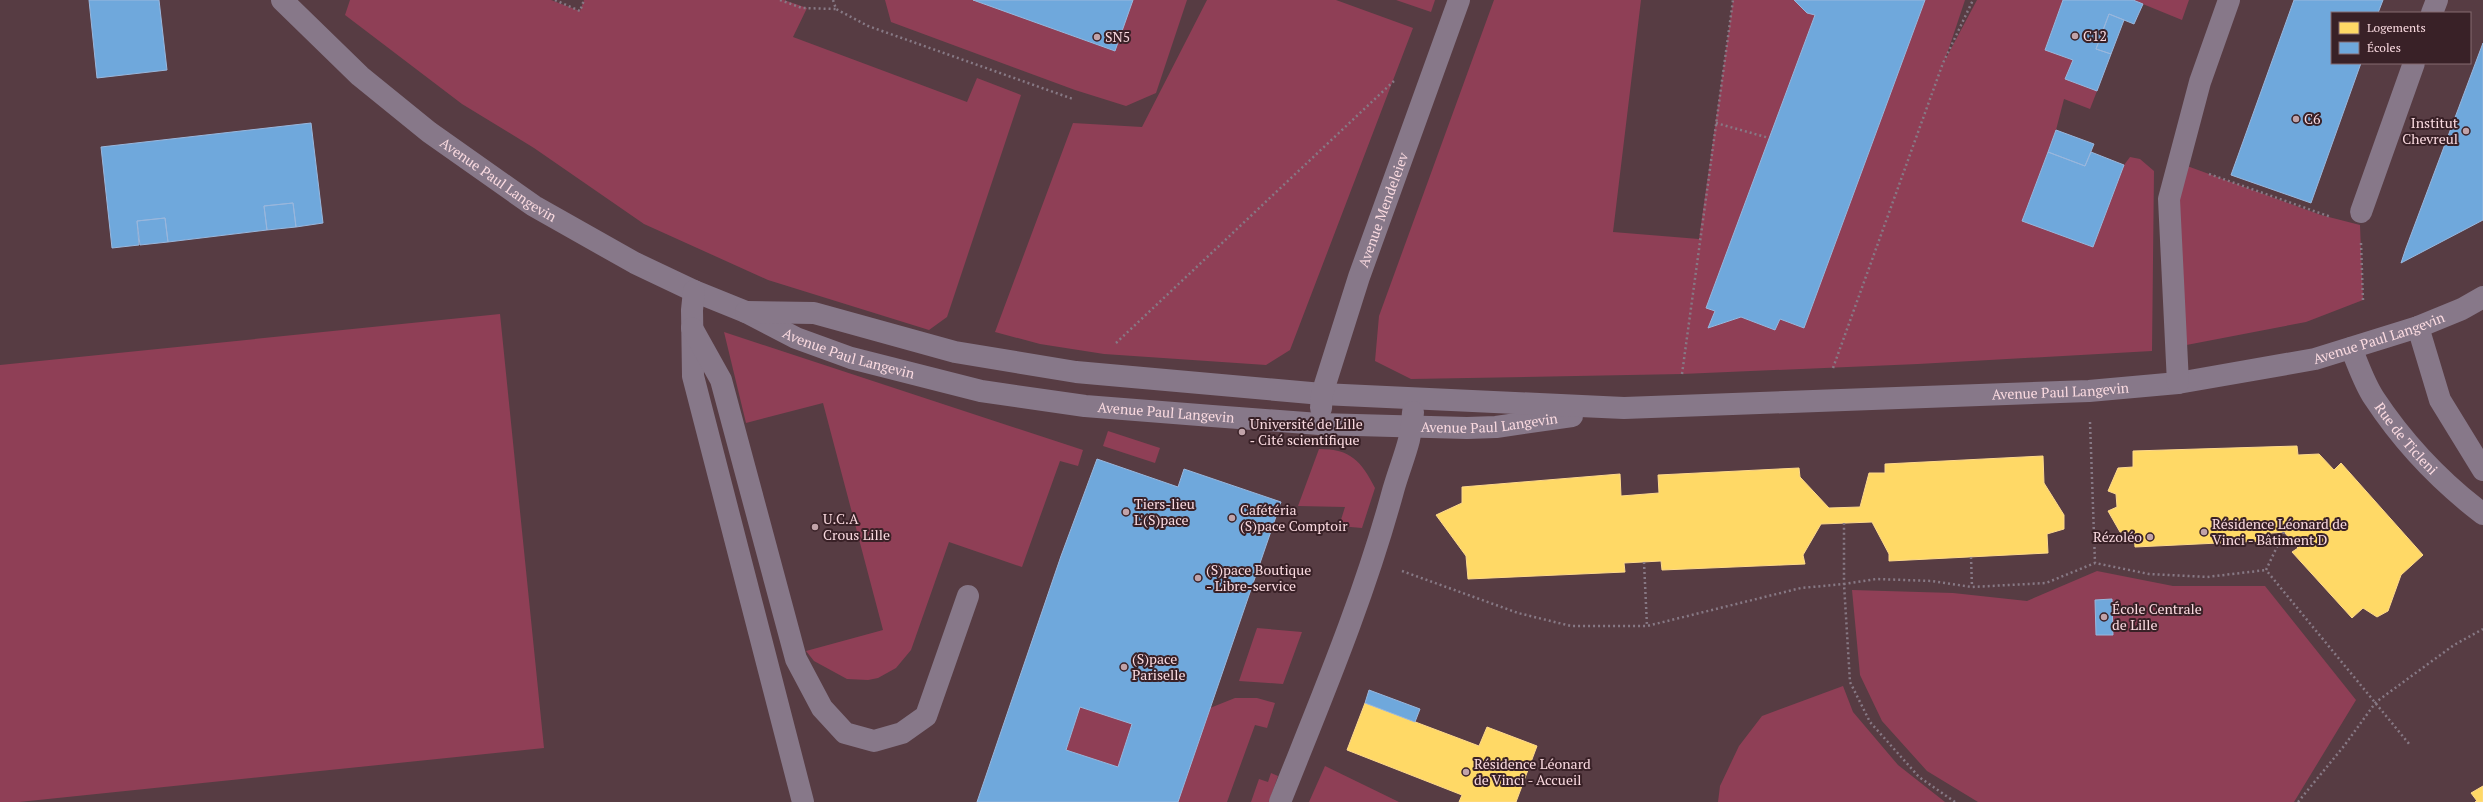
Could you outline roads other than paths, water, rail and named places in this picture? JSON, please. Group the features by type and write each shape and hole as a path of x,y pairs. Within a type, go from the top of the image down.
{"street":[{"name":"Avenue Paul Langevin","path":"282,0 360,76 429,132 486,174 534,206 591,240 694,292 746,312 796,338 852,358 975,390 1085,406 1319,424 1496,427 1624,408"},
{"name":"Avenue Mendeleiev","path":"1319,424 1322,394 1359,277 1459,0"},
{"path":"2178,383 2169,199 2200,82 2229,0"},
{"path":"2432,12 2437,0"},
{"path":"2360,219 2414,64"},
{"path":"694,292 692,328 693,376 803,802"},
{"name":"Avenue Paul Langevin","path":"746,312 814,313 955,352 1036,367 1322,394 1624,408 2089,391 2178,383 2307,360 2351,348 2418,326 2462,309 2483,297"},
{"path":"2418,326 2440,400 2483,470"},
{"path":"692,328 721,380 796,659 822,708 845,732 874,741 902,733 926,716 968,596"},
{"name":"Rue de Ticleni","path":"2351,348 2373,397 2407,441 2459,495 2483,514"},
{"path":"1280,802 1374,560 1399,468 1411,440 1414,398"}],"place":[{"name":"C12","path":"2075,36"},
{"name":"SN5","path":"1097,37"},
{"name":"C6","path":"2296,119"},
{"name":"Institut Chevreul","path":"2466,131"},
{"name":"Université de Lille ‐ Cité scientifique","path":"1242,432"},
{"name":"Tiers-lieu L'(S)pace","path":"1126,512"},
{"name":"Cafétéria (S)pace Comptoir","path":"1232,518"},
{"name":"U.C.A Crous Lille","path":"815,527"},
{"name":"Résidence Léonard de Vinci - Bâtiment D","path":"2204,532"},
{"name":"Rézoléo","path":"2150,537"},
{"name":"(S)pace Boutique - Libre-service","path":"1198,578"},
{"name":"École Centrale de Lille","path":"2104,617"},
{"name":"(S)pace Pariselle","path":"1124,667"},
{"name":"Résidence Léonard de Vinci - Accueil","path":"1466,772"}]}
